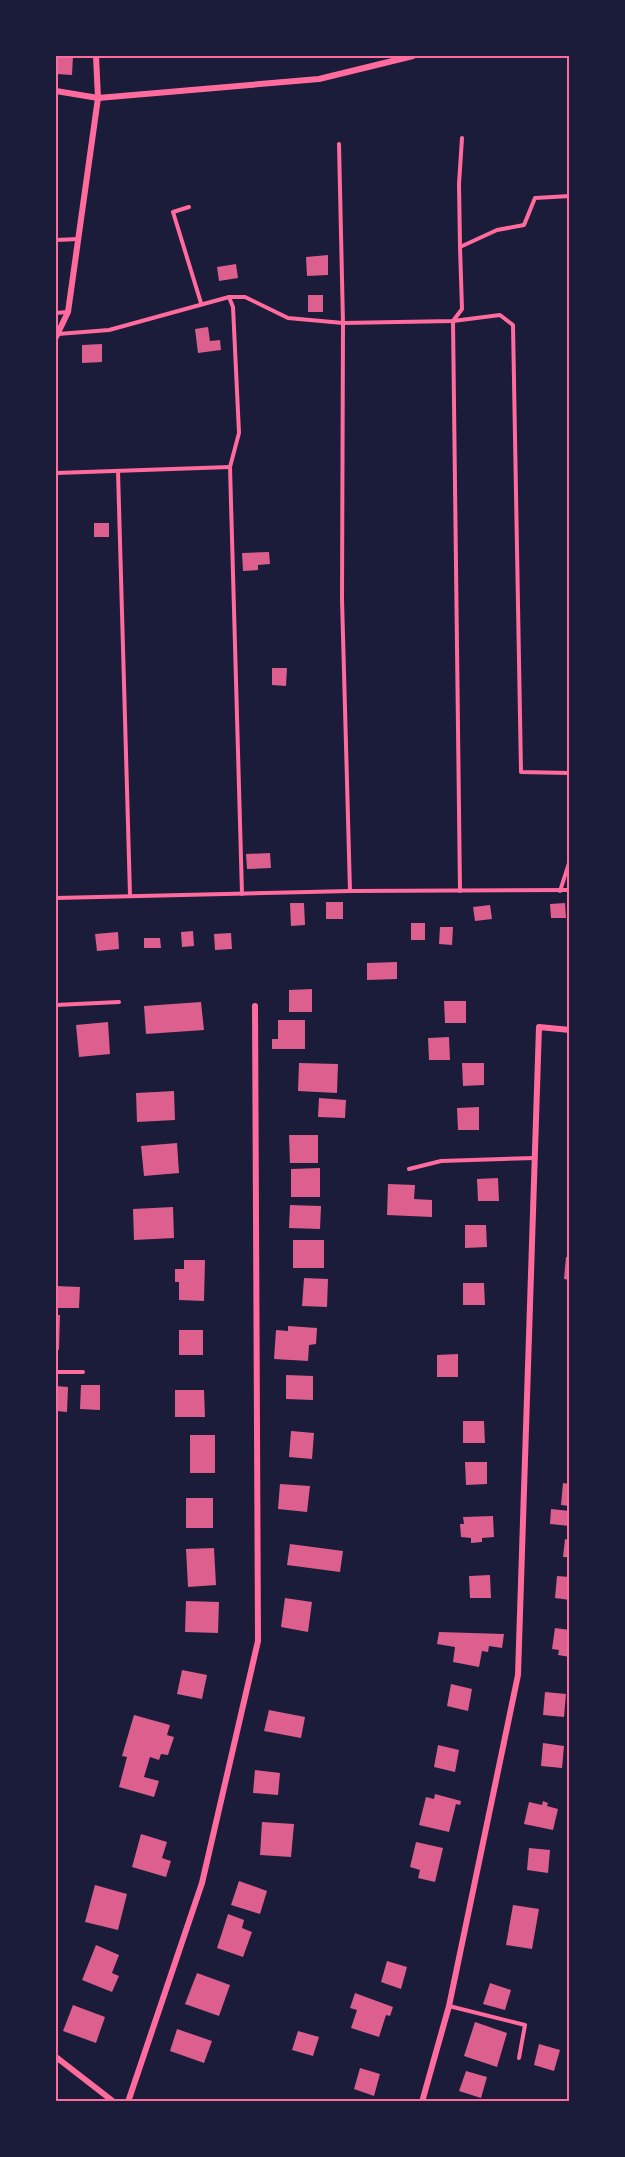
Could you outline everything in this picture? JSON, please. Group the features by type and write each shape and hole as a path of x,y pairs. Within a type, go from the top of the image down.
{"street":[{"path":"57,336 68,312 98,98 96,56"},
{"path":"56,92 98,98 319,80 413,56"},
{"path":"128,2102 202,1883 258,1641 255,1006"},
{"path":"422,2102 449,2006 518,1675 539,1027 570,1030"},
{"path":"56,2057 114,2102"}],"lane":[{"path":"460,891 453,321 462,309 459,184 462,138"},
{"path":"339,144 344,322 342,599 350,891"},
{"path":"460,247 497,230 524,225 535,198 570,195"},
{"path":"189,207 173,212 201,303"},
{"path":"56,240 78,239"},
{"path":"229,297 233,307 239,433 230,466 242,894"},
{"path":"57,336 109,330 229,297 245,297 288,318 344,322 453,321 500,315 513,325 521,772 570,773"},
{"path":"56,313 68,312"},
{"path":"56,474 230,466"},
{"path":"118,471 130,895"},
{"path":"560,891 570,860"},
{"path":"56,898 350,891 570,890"},
{"path":"56,1005 119,1002"},
{"path":"409,1169 441,1161 535,1158"},
{"path":"56,1372 83,1372"},
{"path":"449,2006 525,2025 519,2058"}],"building":[{"path":"56,56 73,56 72,75 56,74"},
{"path":"328,255 328,275 307,276 306,257"},
{"path":"236,264 238,278 219,281 217,267"},
{"path":"308,295 323,295 323,312 308,312"},
{"path":"208,327 210,341 220,340 221,350 198,353 195,329"},
{"path":"102,344 102,362 82,363 82,345"},
{"path":"94,523 109,523 109,537 94,537"},
{"path":"269,552 270,564 258,565 258,570 243,571 242,553"},
{"path":"272,668 287,668 286,686 272,685"},
{"path":"270,853 271,868 247,869 246,854"},
{"path":"326,902 343,902 343,919 326,919"},
{"path":"290,903 304,903 305,925 291,926"},
{"path":"565,903 566,918 551,918 550,904"},
{"path":"490,905 492,919 475,921 473,907"},
{"path":"411,923 425,923 425,940 411,940"},
{"path":"440,927 453,927 452,945 439,944"},
{"path":"193,931 194,946 182,947 181,932"},
{"path":"118,932 119,949 97,951 95,934"},
{"path":"231,933 232,949 215,950 214,934"},
{"path":"144,938 160,938 161,948 144,948"},
{"path":"397,962 397,979 367,980 367,963"},
{"path":"312,989 312,1012 289,1012 289,990"},
{"path":"444,1001 466,1001 466,1023 445,1023"},
{"path":"201,1002 204,1030 146,1034 144,1006"},
{"path":"278,1020 305,1020 305,1049 272,1049 272,1039 278,1039"},
{"path":"108,1022 110,1054 79,1057 76,1025"},
{"path":"449,1037 450,1060 429,1060 428,1038"},
{"path":"299,1063 338,1064 337,1093 298,1091"},
{"path":"462,1063 484,1063 484,1085 463,1086"},
{"path":"174,1091 175,1120 137,1122 136,1093"},
{"path":"319,1098 346,1100 345,1118 318,1117"},
{"path":"479,1107 479,1130 458,1130 457,1108"},
{"path":"289,1135 318,1135 318,1163 290,1163"},
{"path":"177,1143 179,1173 144,1176 141,1146"},
{"path":"320,1168 320,1197 291,1197 291,1169"},
{"path":"498,1178 499,1201 478,1201 477,1179"},
{"path":"388,1184 415,1185 414,1199 432,1200 432,1217 387,1215"},
{"path":"290,1205 321,1206 320,1229 289,1228"},
{"path":"173,1207 174,1238 134,1240 133,1209"},
{"path":"465,1225 486,1225 487,1247 465,1248"},
{"path":"293,1240 324,1240 324,1268 293,1268"},
{"path":"566,1257 570,1257 570,1280 564,1279"},
{"path":"184,1260 205,1260 204,1301 179,1300 179,1282 175,1282 175,1269 184,1269"},
{"path":"304,1278 328,1279 327,1307 302,1306"},
{"path":"463,1283 484,1283 485,1305 463,1305"},
{"path":"56,1286 80,1287 79,1308 56,1308"},
{"path":"56,1315 60,1315 59,1350 56,1349"},
{"path":"288,1326 317,1328 316,1344 309,1345 308,1361 274,1359 276,1330 288,1331"},
{"path":"179,1330 203,1330 203,1355 179,1355"},
{"path":"458,1354 458,1377 437,1377 437,1355"},
{"path":"286,1375 313,1376 313,1400 286,1399"},
{"path":"81,1385 100,1385 100,1410 80,1409"},
{"path":"56,1386 68,1387 67,1412 56,1411"},
{"path":"175,1390 204,1390 205,1417 175,1417"},
{"path":"463,1421 484,1421 485,1443 463,1443"},
{"path":"291,1431 314,1433 312,1459 289,1457"},
{"path":"190,1435 215,1435 215,1473 190,1473"},
{"path":"465,1462 487,1462 487,1484 466,1485"},
{"path":"563,1483 570,1484 570,1506 561,1505"},
{"path":"280,1484 310,1486 307,1512 278,1509"},
{"path":"186,1498 213,1498 213,1528 186,1528"},
{"path":"551,1509 570,1511 570,1526 550,1524"},
{"path":"493,1516 494,1537 482,1538 482,1542 471,1543 471,1538 461,1537 460,1524 464,1524 463,1517"},
{"path":"565,1539 570,1540 570,1557 563,1557"},
{"path":"290,1544 343,1551 340,1572 287,1565"},
{"path":"214,1548 216,1585 188,1587 186,1549"},
{"path":"490,1575 491,1598 470,1598 469,1576"},
{"path":"557,1576 570,1577 570,1600 555,1598"},
{"path":"285,1598 312,1602 308,1632 281,1627"},
{"path":"186,1601 219,1602 218,1633 185,1632"},
{"path":"555,1628 570,1630 570,1657 558,1655 559,1650 552,1649"},
{"path":"439,1632 504,1634 502,1648 489,1646 488,1652 482,1651 479,1667 453,1662 455,1647 437,1644"},
{"path":"182,1670 207,1675 202,1699 177,1694"},
{"path":"451,1684 472,1689 468,1711 447,1706"},
{"path":"545,1692 566,1694 564,1717 543,1715"},
{"path":"269,1710 305,1717 301,1738 264,1731"},
{"path":"134,1715 170,1725 167,1735 174,1737 168,1755 161,1754 159,1760 150,1757 144,1777 159,1781 154,1797 119,1787 127,1757 122,1756"},
{"path":"543,1743 564,1746 562,1768 541,1766"},
{"path":"438,1745 459,1750 455,1772 434,1767"},
{"path":"255,1770 280,1773 278,1795 253,1793"},
{"path":"435,1794 461,1801 460,1805 456,1804 449,1832 419,1825 426,1797 434,1799"},
{"path":"543,1801 548,1803 547,1806 558,1809 553,1830 524,1824 529,1802 542,1805"},
{"path":"262,1822 294,1824 291,1857 260,1855"},
{"path":"141,1834 167,1842 162,1858 171,1861 166,1877 132,1867"},
{"path":"416,1842 443,1848 435,1882 418,1878 420,1870 410,1867"},
{"path":"529,1848 550,1850 548,1873 527,1870"},
{"path":"239,1881 267,1891 260,1914 231,1905"},
{"path":"95,1885 127,1894 118,1930 85,1922"},
{"path":"513,1905 539,1909 532,1949 506,1945"},
{"path":"228,1914 244,1920 242,1928 252,1932 243,1957 217,1948"},
{"path":"96,1945 119,1955 112,1973 119,1976 112,1992 82,1980"},
{"path":"387,1961 407,1967 401,1989 381,1982"},
{"path":"197,1973 230,1985 219,2016 185,2004"},
{"path":"490,1983 511,1990 505,2010 483,2004"},
{"path":"355,1993 393,2007 390,2016 386,2015 379,2037 351,2028 357,2010 350,2008"},
{"path":"73,2005 105,2017 96,2043 63,2031"},
{"path":"475,2022 507,2033 497,2067 464,2056"},
{"path":"177,2029 212,2041 204,2063 170,2051"},
{"path":"298,2031 319,2037 313,2056 292,2050"},
{"path":"539,2044 560,2050 554,2071 534,2065"},
{"path":"360,2068 380,2074 374,2096 354,2089"},
{"path":"466,2071 487,2077 481,2098 459,2091"}]}
